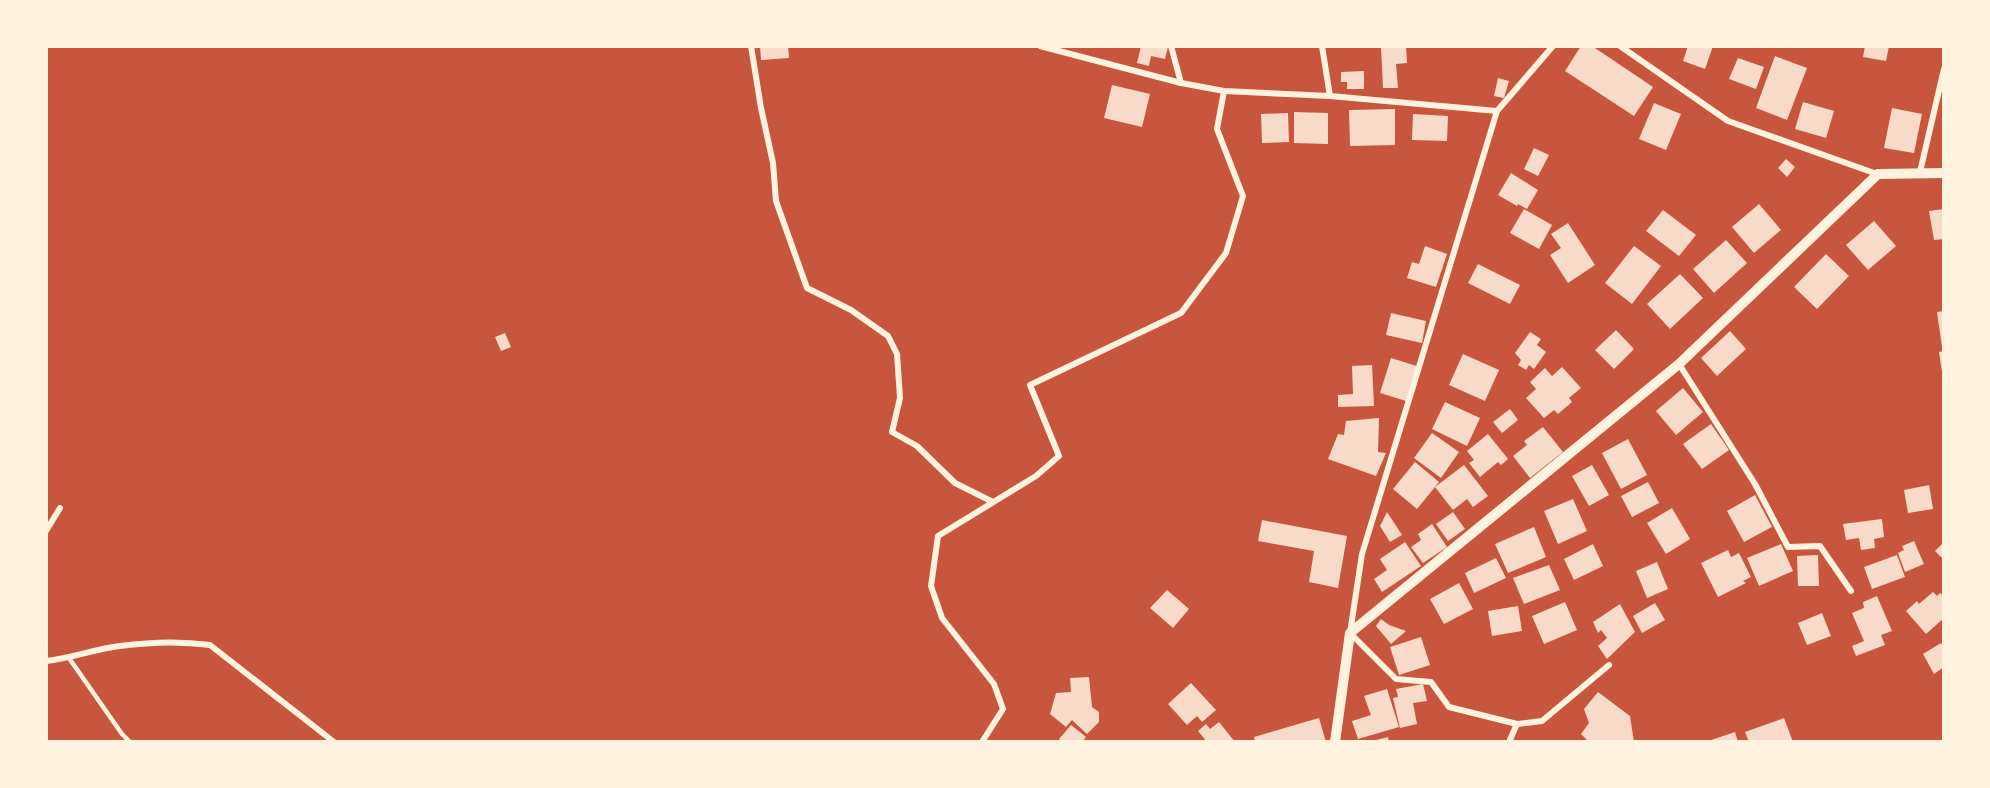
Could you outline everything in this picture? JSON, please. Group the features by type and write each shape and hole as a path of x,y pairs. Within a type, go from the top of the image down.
{"street":[{"path":"751,46 773,163 776,201 807,288 851,310 888,336 897,354 900,398 892,432 917,446 955,483 993,502"},
{"path":"1040,46 1181,83 1224,91 1330,96 1497,111"},
{"path":"1171,46 1181,83"},
{"path":"1322,46 1330,96"},
{"path":"1335,741 1362,554 1497,111 1553,46"},
{"path":"1620,46 1728,121 1878,174 1944,173"},
{"path":"1920,172 1944,69"},
{"path":"982,741 1003,709 994,684 942,618 931,586 938,536 1036,476 1059,456 1030,385 1181,313 1226,253 1243,196 1217,129 1224,91"},
{"path":"1350,633 1679,364 1878,174"},
{"path":"1679,364 1755,483 1788,547 1820,546 1851,591"},
{"path":"46,531 60,508"},
{"path":"1350,633 1396,679 1431,682 1449,707 1517,724 1542,721 1609,665"},
{"path":"46,661 131,645 190,642 210,645 334,741"},
{"path":"1509,741 1517,724"}],"lane":[{"path":"69,658 122,734 130,741"}],"building":[{"path":"760,46 788,46 789,58 761,60"},
{"path":"1141,46 1168,47 1165,59 1151,56 1149,66 1137,63"},
{"path":"1406,46 1407,63 1396,64 1398,88 1383,88 1381,47"},
{"path":"1581,46 1592,46 1653,87 1634,116 1565,71"},
{"path":"1688,46 1713,46 1705,69 1683,61"},
{"path":"1865,46 1889,46 1886,61 1863,57"},
{"path":"1775,56 1807,68 1787,120 1756,108"},
{"path":"1738,58 1764,67 1756,89 1729,79"},
{"path":"1364,71 1364,89 1347,89 1347,82 1341,82 1341,72"},
{"path":"1498,78 1509,81 1504,98 1494,96"},
{"path":"1112,85 1150,94 1142,127 1104,118"},
{"path":"1803,102 1834,111 1826,138 1795,129"},
{"path":"1654,103 1681,114 1666,150 1639,139"},
{"path":"1892,108 1922,114 1914,153 1884,148"},
{"path":"1395,109 1395,145 1350,146 1349,110"},
{"path":"1294,112 1328,113 1328,144 1294,143"},
{"path":"1288,113 1289,142 1262,143 1261,114"},
{"path":"1413,114 1448,116 1447,141 1412,140"},
{"path":"1534,148 1549,155 1538,176 1524,169"},
{"path":"1786,159 1795,167 1787,177 1778,168"},
{"path":"1511,173 1538,190 1527,209 1498,195"},
{"path":"1759,204 1781,230 1754,253 1732,227"},
{"path":"1524,209 1552,225 1539,249 1510,233"},
{"path":"1944,209 1944,239 1934,240 1929,211"},
{"path":"1663,210 1696,235 1679,256 1646,231"},
{"path":"1874,221 1896,246 1868,270 1846,245"},
{"path":"1568,223 1595,265 1568,283 1550,255 1561,248 1551,234"},
{"path":"1726,240 1747,263 1714,293 1693,269"},
{"path":"1425,246 1447,254 1436,287 1407,278 1412,262 1419,264"},
{"path":"1634,246 1661,266 1632,304 1605,283"},
{"path":"1826,254 1849,276 1817,309 1794,287"},
{"path":"1478,264 1520,285 1510,304 1468,283"},
{"path":"1680,274 1703,298 1670,329 1647,304"},
{"path":"1944,311 1944,347 1942,347 1937,312"},
{"path":"1391,313 1426,321 1422,343 1386,335"},
{"path":"1616,330 1634,349 1614,369 1595,350"},
{"path":"1730,331 1746,349 1717,376 1701,358"},
{"path":"1530,332 1541,339 1537,345 1546,352 1534,369 1529,365 1526,370 1518,365 1521,360 1515,353"},
{"path":"505,333 511,347 501,351 495,337"},
{"path":"1944,351 1944,372 1942,372 1939,352"},
{"path":"1463,354 1499,370 1485,401 1449,385"},
{"path":"1391,358 1417,366 1406,401 1380,393"},
{"path":"1372,365 1374,406 1338,407 1338,395 1353,394 1352,366"},
{"path":"1562,367 1581,388 1569,398 1572,402 1558,414 1554,410 1544,418 1526,398 1536,389 1530,382 1545,368 1552,376"},
{"path":"1683,388 1703,412 1676,435 1656,411"},
{"path":"1445,402 1480,418 1467,446 1432,429"},
{"path":"1510,409 1518,420 1502,433 1493,422"},
{"path":"1379,418 1378,452 1386,453 1376,476 1328,459 1338,434 1344,435 1346,421"},
{"path":"1711,424 1729,450 1702,469 1683,444"},
{"path":"1543,427 1563,452 1530,478 1513,456 1527,445 1524,441"},
{"path":"1432,433 1459,452 1441,478 1414,458"},
{"path":"1488,434 1508,459 1501,465 1498,462 1480,477 1469,463 1474,460 1467,451"},
{"path":"1628,439 1647,475 1621,489 1602,453"},
{"path":"1415,462 1439,482 1417,509 1393,489"},
{"path":"1464,465 1488,496 1473,507 1467,499 1453,510 1435,487"},
{"path":"1592,465 1609,495 1589,506 1572,476"},
{"path":"1648,482 1659,503 1632,517 1621,496"},
{"path":"1929,485 1933,509 1908,513 1904,490"},
{"path":"1755,495 1772,527 1744,542 1727,511"},
{"path":"1573,499 1587,531 1558,544 1544,511"},
{"path":"1672,508 1690,539 1666,554 1647,523"},
{"path":"1387,512 1402,535 1390,542 1380,526"},
{"path":"1453,512 1465,529 1448,541 1436,524"},
{"path":"1882,519 1884,537 1874,539 1875,548 1861,550 1859,538 1846,540 1843,524"},
{"path":"1262,520 1347,536 1338,588 1309,582 1314,551 1258,541"},
{"path":"1432,524 1447,547 1423,563 1411,547 1421,540 1418,534"},
{"path":"1534,527 1546,557 1508,573 1495,544"},
{"path":"1914,541 1924,564 1905,572 1898,553 1904,550 1902,546"},
{"path":"1405,542 1421,566 1382,592 1374,579 1387,570 1380,559"},
{"path":"1944,542 1944,560 1935,551"},
{"path":"1593,544 1603,566 1574,580 1564,559"},
{"path":"1781,544 1793,571 1759,586 1747,558"},
{"path":"1728,550 1731,557 1739,553 1751,577 1743,581 1746,583 1718,597 1701,563"},
{"path":"1818,555 1819,586 1798,586 1797,556"},
{"path":"1897,555 1905,577 1872,589 1864,567"},
{"path":"1496,558 1506,578 1474,593 1465,573"},
{"path":"1657,562 1668,589 1647,598 1636,571"},
{"path":"1549,565 1560,590 1524,604 1513,578"},
{"path":"1459,583 1473,609 1444,624 1430,599"},
{"path":"1167,590 1189,609 1173,628 1150,608"},
{"path":"1933,592 1937,596 1940,593 1944,596 1944,618 1926,634 1906,611 1917,601 1919,604"},
{"path":"1877,596 1892,631 1881,635 1885,645 1856,656 1852,646 1864,641 1852,613 1864,608 1863,602"},
{"path":"1565,602 1577,630 1544,644 1532,616"},
{"path":"1655,603 1665,620 1642,633 1633,616"},
{"path":"1620,604 1635,632 1607,659 1598,646 1607,638 1601,630 1598,633 1593,622"},
{"path":"1518,606 1522,631 1492,636 1488,611"},
{"path":"1822,613 1831,636 1807,645 1798,623"},
{"path":"1381,619 1389,625 1406,631 1391,644 1376,626"},
{"path":"1421,637 1430,665 1399,675 1390,647"},
{"path":"1941,643 1944,648 1944,667 1934,674 1923,654"},
{"path":"1089,677 1092,707 1099,712 1099,722 1087,734 1072,720 1066,727 1050,714 1056,693 1071,692 1070,678"},
{"path":"1191,683 1216,710 1202,722 1197,716 1187,725 1168,704"},
{"path":"1423,684 1427,701 1413,703 1417,724 1400,728 1393,698 1398,697 1396,689"},
{"path":"1387,689 1399,727 1358,739 1352,721 1371,715 1364,696"},
{"path":"1598,692 1630,716 1634,742 1589,742 1581,734 1589,723 1584,709"},
{"path":"1319,718 1326,742 1255,742 1254,737"},
{"path":"1784,718 1793,742 1749,742 1745,732"},
{"path":"1219,722 1235,742 1207,742 1198,731 1206,724 1210,729"},
{"path":"1071,725 1086,737 1082,742 1062,742 1059,739"},
{"path":"1735,732 1738,742 1708,742 1708,741"},
{"path":"1388,737 1389,742 1372,742 1372,741"}]}
